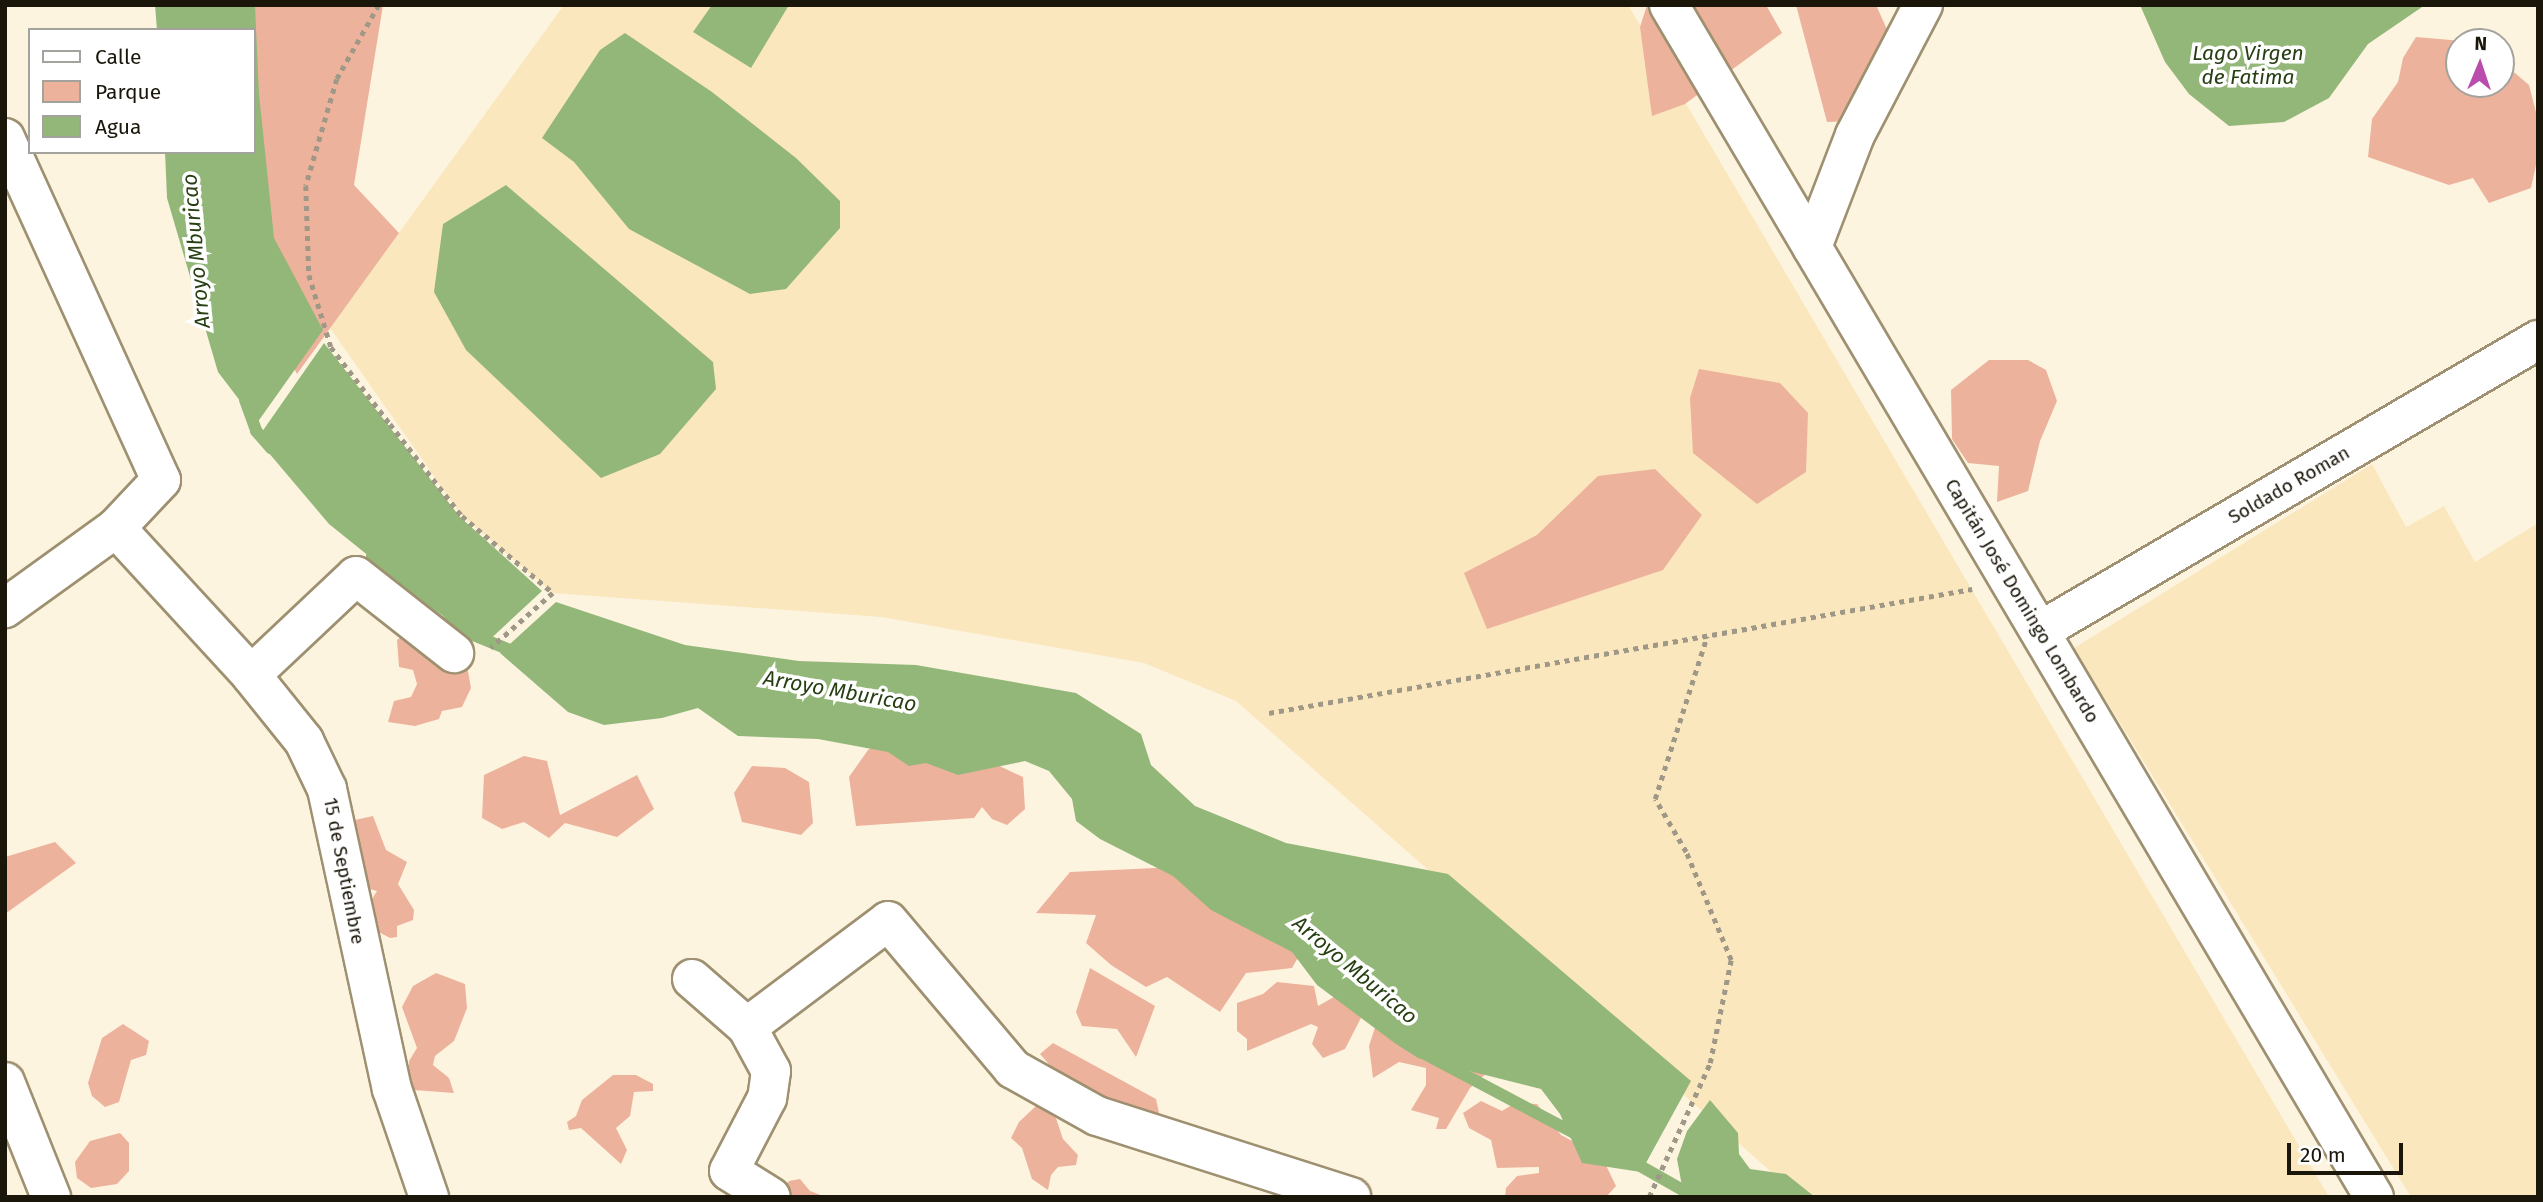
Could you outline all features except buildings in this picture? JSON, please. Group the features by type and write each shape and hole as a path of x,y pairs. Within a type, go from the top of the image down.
{"street":[{"name":"Capitán José Domingo Lombardo","path":"1669,5 2374,1197"},
{"path":"1812,247 1855,135 1923,5"},
{"path":"5,138 161,480 116,528 5,608"},
{"name":"Soldado Roman","path":"2040,631 2538,340"},
{"name":"15 de Septiembre","path":"116,528 251,675 304,741 327,789 392,1089 429,1197"},
{"path":"251,675 356,576 468,654"},
{"path":"747,1027 888,921 1013,1069 1097,1116 1351,1197"},
{"path":"692,979 747,1027 771,1071 767,1098 729,1171 771,1197"},
{"path":"5,1083 51,1197"}],"path":[{"path":"379,5 337,79 306,186 309,275 331,347 373,402 462,516 553,593 468,654"},
{"path":"1269,713 2011,582"},
{"path":"1649,1196 1710,1063 1731,960 1686,852 1655,799 1707,636"}],"shaded area":[{"path":"564,5 1628,5 2329,1197 1800,1197 1236,701 1144,663 881,617 553,593 462,516 330,328"},
{"path":"2372,464 2406,527 2444,506 2475,562 2538,523 2538,1197 2411,1197 2074,648"}],"green space":[{"path":"240,5 383,5 354,185 399,233 297,374 269,325 256,154 256,28 253,28"},
{"path":"1647,5 1766,5 1782,33 1685,104 1652,116 1640,27"},
{"path":"1796,5 1876,5 1908,76 1879,120 1827,122"},
{"path":"2416,37 2445,40 2445,98 2515,98 2515,73 2529,85 2538,120 2538,156 2531,188 2489,203 2473,178 2449,185 2368,157 2372,119 2398,82 2403,58"},
{"path":"1989,360 2028,360 2046,370 2057,401 2040,441 2028,491 1997,502 1999,466 1968,463 1952,439 1951,390"},
{"path":"1699,369 1780,383 1808,413 1806,472 1757,504 1693,453 1690,398"},
{"path":"1655,469 1702,515 1663,570 1487,629 1464,573 1537,535 1598,476"},
{"path":"419,624 468,671 471,688 462,707 442,711 439,719 415,726 388,722 394,701 411,697 417,684 413,670 399,667 397,640"},
{"path":"893,733 948,742 1023,777 1025,809 1007,825 992,819 982,807 974,818 856,826 849,777 868,750"},
{"path":"524,756 547,761 560,815 637,775 654,809 617,837 565,823 549,838 524,822 502,829 482,818 484,775"},
{"path":"752,766 785,768 809,782 813,823 801,835 742,822 734,793"},
{"path":"373,816 386,850 407,862 398,884 414,910 413,920 397,926 397,937 390,938 375,930 367,907 377,891 366,888 360,852 346,822"},
{"path":"55,842 76,863 5,914 5,857"},
{"path":"1177,867 1309,938 1292,968 1246,973 1220,1012 1167,977 1146,987 1111,965 1086,943 1096,915 1036,913 1070,872"},
{"path":"1090,968 1155,1006 1136,1057 1117,1029 1082,1026 1076,1012"},
{"path":"436,973 465,984 467,1008 458,1031 454,1041 435,1056 433,1065 449,1078 454,1093 414,1090 409,1078 409,1061 417,1048 402,1007 413,986"},
{"path":"1277,982 1314,986 1318,1006 1341,993 1363,1014 1345,1049 1323,1058 1312,1044 1318,1027 1311,1024 1247,1051 1247,1039 1237,1031 1237,1003 1263,994"},
{"path":"1383,1003 1490,1070 1470,1088 1446,1129 1436,1129 1439,1118 1411,1110 1426,1085 1426,1068 1399,1062 1373,1078 1369,1046"},
{"path":"123,1024 149,1041 146,1055 131,1060 119,1102 105,1107 92,1096 88,1083 102,1038"},
{"path":"1053,1043 1156,1099 1161,1122 1146,1123 1124,1103 1104,1107 1076,1095 1040,1054"},
{"path":"613,1075 636,1075 653,1084 653,1091 634,1092 630,1116 616,1128 627,1150 621,1164 581,1128 569,1130 567,1122 576,1116 582,1100"},
{"path":"1481,1101 1502,1111 1515,1103 1537,1104 1561,1135 1602,1157 1616,1186 1606,1197 1505,1197 1506,1188 1517,1176 1539,1173 1539,1167 1497,1168 1491,1140 1469,1128 1463,1113"},
{"path":"1037,1105 1056,1118 1063,1139 1078,1155 1076,1165 1058,1167 1051,1175 1048,1190 1032,1179 1022,1148 1011,1138 1019,1122"},
{"path":"120,1133 129,1143 129,1171 117,1184 91,1188 77,1178 75,1162 90,1141"},
{"path":"800,1179 810,1191 826,1197 775,1197 789,1181"}],"water":[{"path":"155,5 255,5 259,94 274,238 323,330 257,423 218,372 167,198 165,154 256,154 256,28 157,28"},
{"path":"712,5 789,5 751,68 693,32"},
{"name":"Lago Virgen de Fatima","path":"2140,5 2425,5 2368,44 2329,98 2284,122 2229,126 2189,94 2165,62"},
{"path":"625,33 712,92 796,158 840,201 840,228 786,289 750,294 629,229 574,162 542,138 600,50"},
{"path":"506,185 713,362 716,389 660,454 601,478 466,350 434,292 443,224"},
{"path":"324,343 460,517 542,591 485,644 447,619 329,524 257,439"},
{"path":"556,602 685,645 799,661 916,665 1076,693 1141,734 1151,765 1195,806 1286,843 1448,874 1691,1081 1641,1172 1582,1163 1560,1114 1541,1089 1418,1058 1396,1044 1317,985 1292,952 1211,910 1173,876 1100,839 1076,821 1072,799 1049,771 1025,761 958,775 926,763 909,766 888,752 818,739 738,736 698,708 662,718 604,725 568,712 500,653"},
{"path":"1710,1100 1738,1133 1739,1154 1750,1169 1786,1174 1815,1197 1684,1197 1677,1159 1687,1131"}],"waterway":[{"name":"Arroyo Mburicao","path":"245,400 256,431 271,448"},
{"name":"Arroyo Mburicao","path":"372,556 439,621 520,654"},
{"name":"Arroyo Mburicao","path":"1423,1053 1580,1136"},
{"name":"Arroyo Mburicao","path":"1628,1159 1695,1197"}]}
